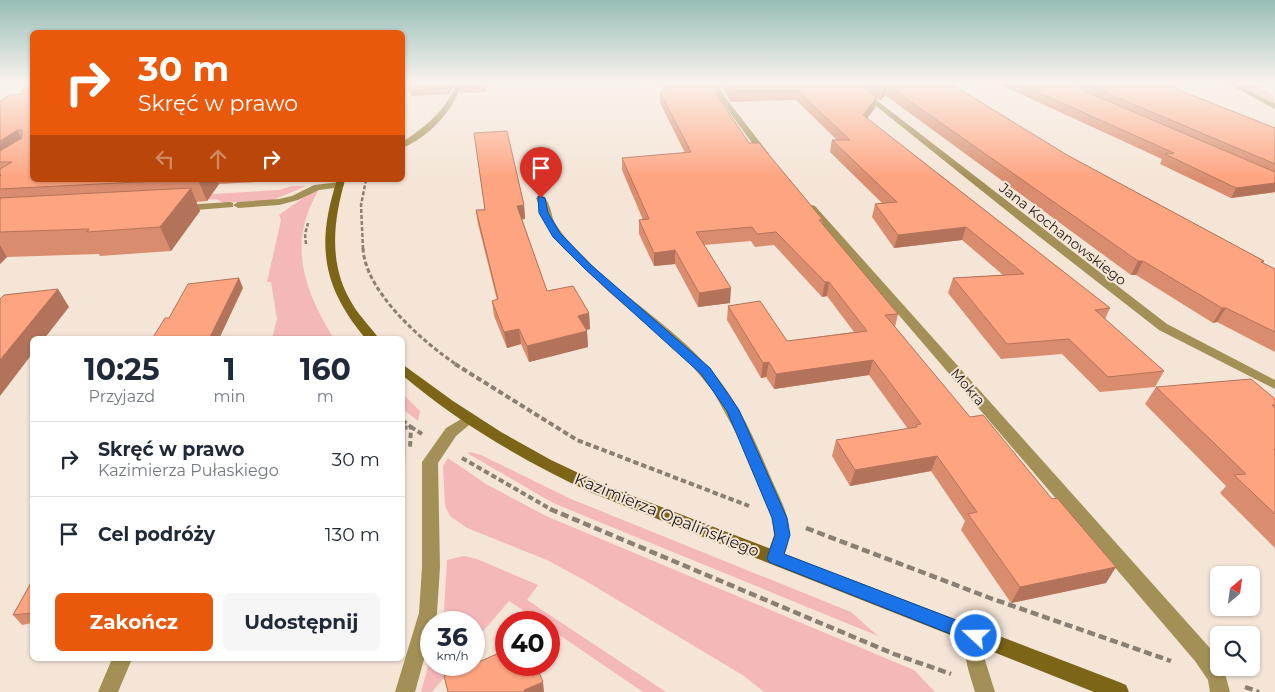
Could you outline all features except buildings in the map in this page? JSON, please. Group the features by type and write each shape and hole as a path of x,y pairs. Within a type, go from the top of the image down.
{"street":[{"path":"405,143 439,114"},
{"path":"735,114 775,167"},
{"name":"Jana Kochanowskiego","path":"890,114 1030,226 1163,326 1196,346 1275,385"},
{"path":"171,208 279,202 296,198 317,187 340,182 329,226 328,244 331,265 344,301 370,336"},
{"name":"Mokra","path":"800,195 1202,654 1217,678 1220,692"},
{"path":"541,198 544,213 556,235 588,267 705,371 733,410 780,518 782,535 775,558"},
{"name":"Kazimierza Opalińskiego","path":"405,370 468,420 547,466 598,489 1119,692"},
{"path":"405,692 428,613 431,567 430,462 451,432 468,420"},
{"path":"976,636 974,657 983,688"},
{"path":"108,692 121,661"}],"path":[{"path":"405,428 410,427 553,511 894,654 983,688"}],"shaded area":[{"path":"292,186 306,186 273,200 224,203 216,199 181,201 179,196 279,190"},
{"path":"318,191 303,230 303,266 314,303 332,336 273,336 277,319 271,282 267,282 281,220 279,215 310,193"},
{"path":"405,396 420,411 418,421 405,411"},
{"path":"405,430 406,430 405,483"},
{"path":"471,452 481,455 571,499 851,612 878,636 553,503 467,453"},
{"path":"448,458 486,484 546,516 914,670 935,692 764,692 744,676 584,580 547,560 467,528 450,516 445,506 443,466"},
{"path":"464,556 477,559 538,585 527,600 544,611 524,611 509,601 500,611 495,611 495,617 485,629 485,611 444,611 447,560"},
{"path":"560,622 666,692 643,692 560,635"},
{"path":"425,676 446,676 432,692 421,692"}],"route":[{"path":"541,198 544,213 556,235 588,267 668,336 705,371 733,410 780,518 782,535 775,558 976,636"}]}
